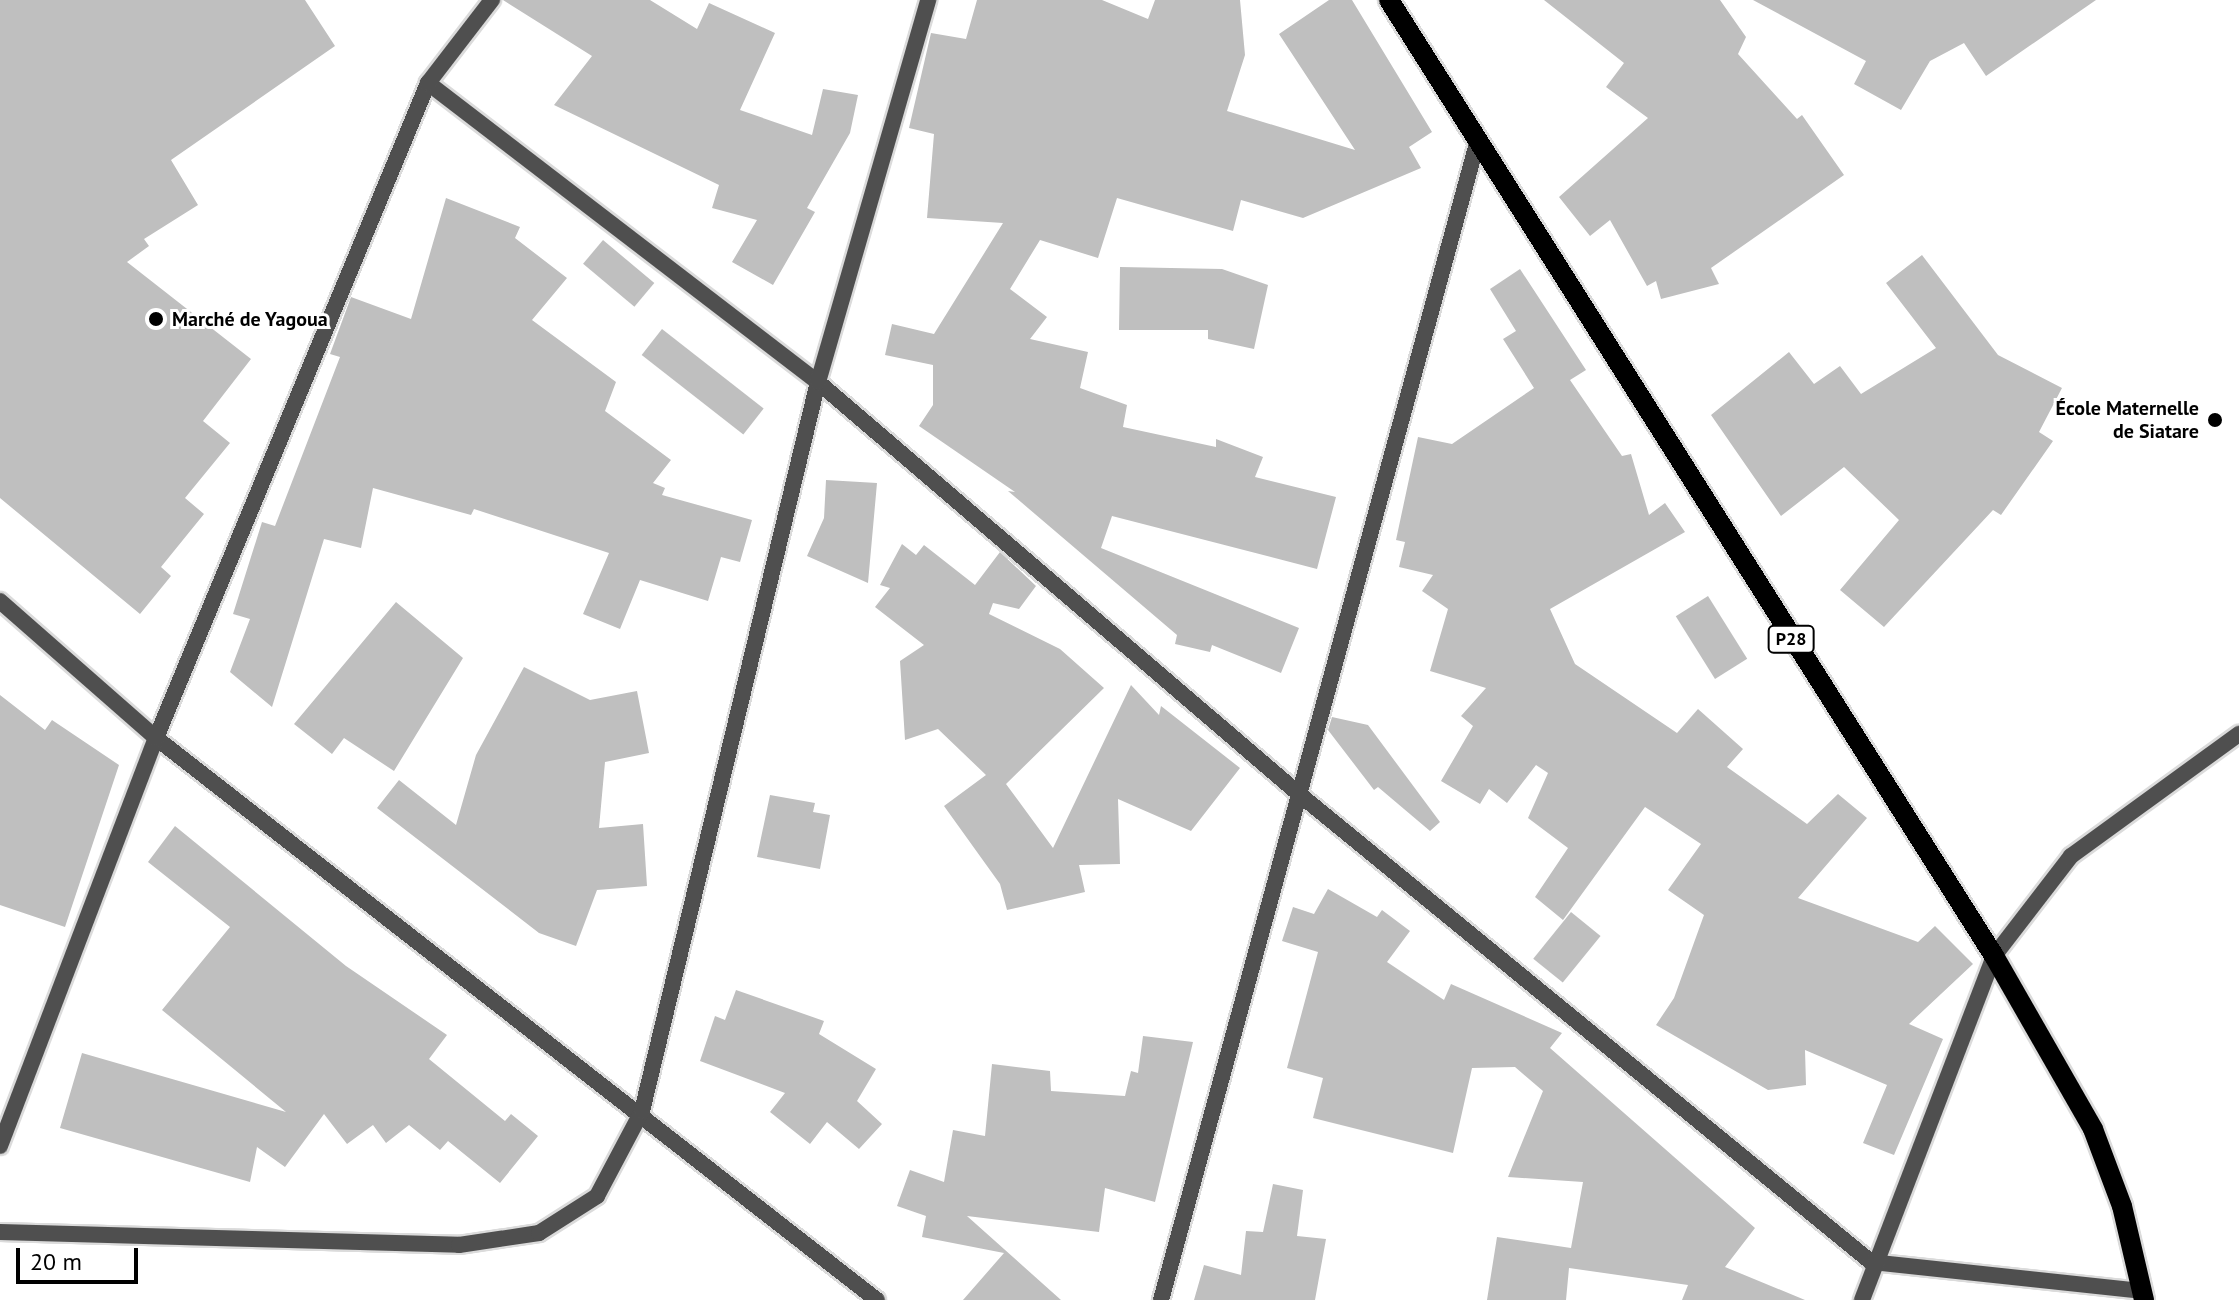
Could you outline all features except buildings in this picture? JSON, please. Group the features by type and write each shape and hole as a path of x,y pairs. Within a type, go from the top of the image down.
{"main road":[{"name":"P28","path":"1389,0 1476,147 1994,956 2093,1129 2143,1295"}],"street":[{"path":"0,1146 156,738 428,83 492,0"},
{"path":"0,1232 459,1245 539,1233 597,1196 642,1111 818,382 928,0"},
{"path":"428,83 818,382 1299,794 1871,1262 2143,1295"},
{"path":"1161,1300 1476,147"},
{"path":"0,601 156,738 642,1111 877,1300"},
{"path":"1862,1300 1871,1262 1994,956 2071,856 2239,734"}],"place":[{"name":"Marché de Yagoua","path":"156,319"},
{"name":"École Maternelle de Siatare","path":"2215,420"}]}
